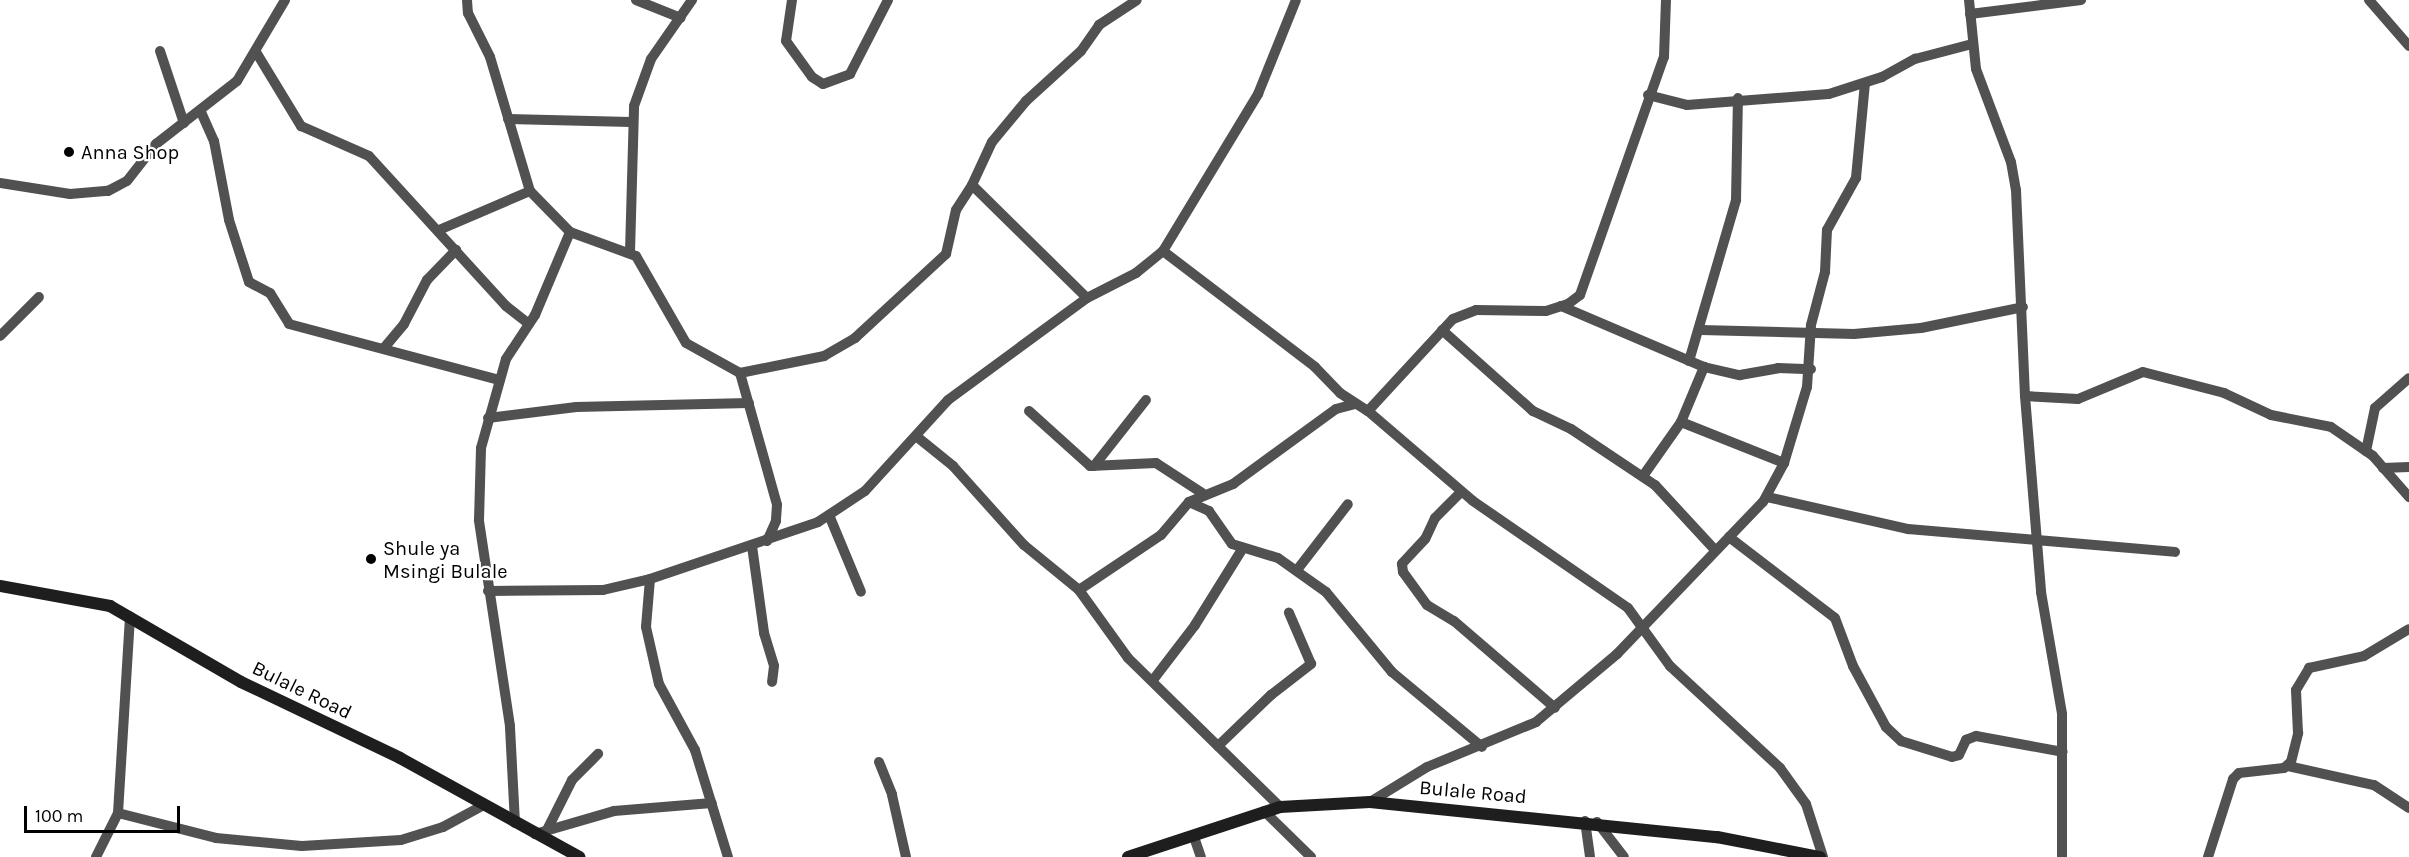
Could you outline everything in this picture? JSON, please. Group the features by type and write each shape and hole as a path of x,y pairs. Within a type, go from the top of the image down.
{"street":[{"path":"0,183 70,194 108,191 127,181 156,144 201,112 235,83 256,52 285,0"},
{"path":"467,0 530,191 570,232 605,248 630,252 643,262 686,343 740,373 824,356 855,338 946,254 956,210 972,185 993,142 1026,100 1081,51 1100,25 1137,0"},
{"path":"636,0 681,18"},
{"path":"630,252 631,122 651,59 692,0"},
{"path":"792,0 786,41 812,77 824,84 850,74 888,0"},
{"path":"488,591 603,590 650,579 752,546 830,515 866,491 948,400 1087,298 1136,273 1163,251 1258,94 1296,0"},
{"path":"1368,411 1442,330 1476,310 1537,313 1574,300 1586,280 1665,49 1666,0"},
{"path":"1969,0 1972,45 1982,89 2013,170 2023,307 2025,396 2037,540 2043,602 2061,701 2062,857"},
{"path":"1970,14 2081,0"},
{"path":"2369,0 2409,46"},
{"path":"1648,95 1687,105 1738,98 1829,94 1865,83 1906,62 1972,45"},
{"path":"160,51 184,123"},
{"path":"256,52 301,126 369,156 506,306 529,324"},
{"path":"1370,802 1427,767 1523,731 1555,708 1640,629 1767,497 1784,464 1811,369 1812,337 1826,272 1827,230 1856,178 1865,83"},
{"path":"1689,361 1701,330 1736,200 1738,98"},
{"path":"201,112 214,141 229,219 249,282 270,293 292,326 384,348 500,380"},
{"path":"508,119 631,122"},
{"path":"972,185 1087,298"},
{"path":"439,230 530,191"},
{"path":"515,823 510,726 488,591 479,475 488,418 500,380 516,339 529,324 570,232"},
{"path":"384,348 404,324 427,280 456,250"},
{"path":"1163,251 1315,366 1355,404 1368,411 1461,492 1629,608 1640,629 1713,710 1780,768 1806,804 1822,857"},
{"path":"0,336 39,297"},
{"path":"1561,306 1704,367 1740,375 1778,368 1811,369"},
{"path":"1701,330 1812,337 1921,328 2023,307"},
{"path":"1442,330 1533,411 1572,429 1643,476 1715,550"},
{"path":"1643,476 1681,422 1704,367"},
{"path":"2025,396 2078,399 2143,372 2224,393 2271,415 2331,427 2366,451 2409,497"},
{"path":"740,373 777,505 776,521 766,541"},
{"path":"2366,451 2375,408 2409,378"},
{"path":"1094,466 1146,400"},
{"path":"488,418 576,407 749,403"},
{"path":"1079,590 1161,535 1189,502 1202,493 1233,484 1336,409 1355,404"},
{"path":"1029,411 1094,466 1156,463 1202,493"},
{"path":"1681,422 1784,464"},
{"path":"916,436 953,465 1024,545 1079,590 1119,648 1280,807"},
{"path":"2383,468 2409,467"},
{"path":"1461,492 1436,518 1425,539 1402,564 1403,572 1427,605 1454,621 1555,708"},
{"path":"1767,497 1908,529 2175,552"},
{"path":"1189,502 1209,511 1229,541 1297,570 1332,597 1392,672 1482,747"},
{"path":"1297,570 1347,504"},
{"path":"830,515 861,592"},
{"path":"1729,537 1835,618 1853,666 1886,728 1901,741 1952,757 1959,755 1966,740 1976,736 2063,752"},
{"path":"752,546 764,633 774,666 772,682"},
{"path":"1153,680 1195,625 1243,548"},
{"path":"650,579 646,627 659,684 694,750 728,857"},
{"name":"Bulale Road","path":"0,586 87,601 130,616 241,682 400,758 482,806 515,823 541,832 579,857"},
{"path":"1218,746 1271,695 1311,664 1289,613"},
{"path":"96,857 118,813 130,616"},
{"path":"2288,766 2298,733 2296,690 2308,668 2364,656 2409,629"},
{"path":"541,832 573,780 598,754"},
{"path":"879,762 892,795 906,857"},
{"path":"2208,857 2235,777 2288,766 2374,785 2409,807"},
{"name":"Bulale Road","path":"1128,857 1280,807 1370,802 1591,822 1717,837 1822,857"},
{"path":"541,832 614,811 712,803"},
{"path":"118,813 276,851 401,840 443,827 482,806"},
{"path":"1264,812 1311,857"},
{"path":"1590,857 1591,822"},
{"path":"1591,822 1624,857"},
{"path":"1194,837 1201,857"}],"place":[{"name":"Anna Shop","path":"69,152"},
{"name":"Shule ya Msingi Bulale","path":"371,559"}]}
